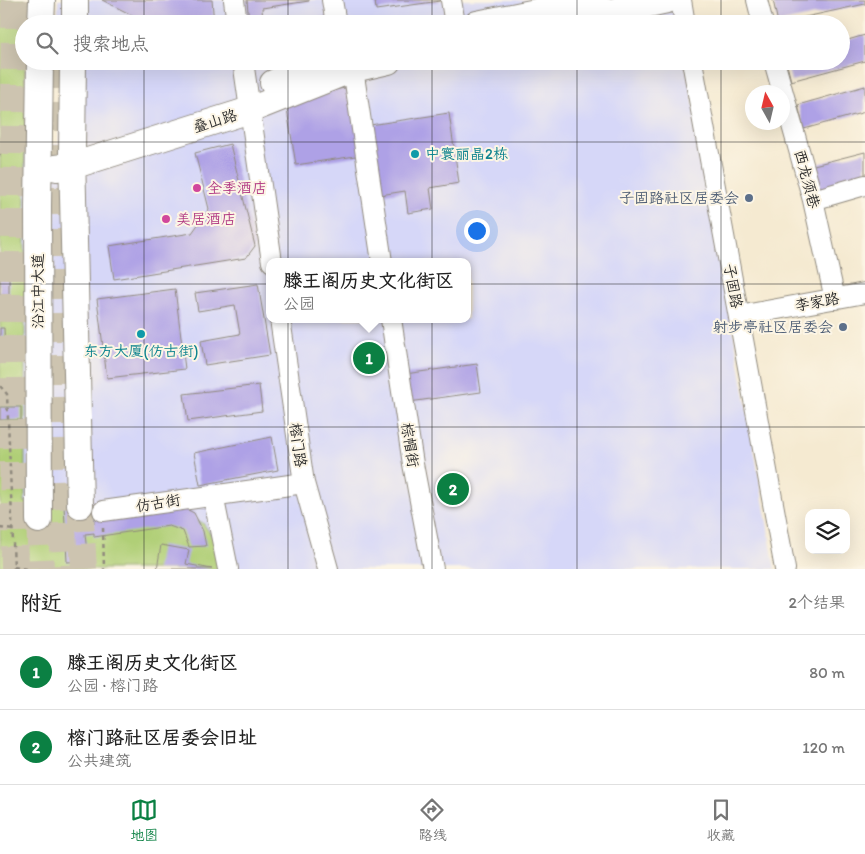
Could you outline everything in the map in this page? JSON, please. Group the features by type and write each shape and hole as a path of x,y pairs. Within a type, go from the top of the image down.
{"main road":[{"path":"41,15 42,0"},
{"path":"75,0 75,15"},
{"path":"521,15 595,0"},
{"path":"596,15 667,0"},
{"name":"沿江中大道","path":"39,520 38,163 40,70"},
{"path":"74,70 72,159 92,508"},
{"name":"叠山路","path":"249,102 306,70"},
{"name":"叠山路","path":"38,163 72,159 350,70"}],"street":[{"path":"234,0 236,15"},
{"path":"332,0 334,15"},
{"path":"450,0 453,15"},
{"path":"680,0 683,15"},
{"path":"757,0 761,15"},
{"path":"244,70 271,258"},
{"path":"353,70 381,258"},
{"name":"子固路","path":"694,70 785,569"},
{"name":"西龙须巷","path":"777,70 814,200 835,298"},
{"path":"814,200 865,185"},
{"name":"李家路","path":"739,316 865,293"},
{"name":"榕门路","path":"281,323 304,483 328,569"},
{"name":"棕帽街","path":"392,323 413,464 434,569"},
{"name":"仿古街","path":"92,508 304,483"},
{"path":"213,495 228,569"}],"path":[{"path":"0,386 6,394 14,568 26,569"},
{"path":"92,508 104,569"},
{"path":"0,528 13,530"}],"shaded area":[{"path":"58,0 670,0 676,15 58,15"},
{"path":"59,70 688,70 775,569 0,569 0,147 59,144"}],"green space":[{"path":"0,0 25,0 25,15 15,15 15,70 25,70 25,502 92,504 91,530 187,516 203,523 213,537 221,569 0,569"}],"building":[{"path":"102,0 212,0 213,15 132,15"},
{"path":"247,0 309,0 262,8 262,15 248,15"},
{"path":"375,0 440,0 440,1 376,10"},
{"path":"773,0 865,0 865,4 815,15 776,15"},
{"path":"865,35 865,61 850,65 850,39"},
{"path":"788,70 832,70 791,81"},
{"path":"865,86 865,112 804,129 798,105"},
{"path":"351,87 362,155 296,165 285,98"},
{"name":"中寰丽晶2栋","path":"449,113 459,183 430,188 433,209 408,213 405,191 380,195 370,125"},
{"path":"230,144 255,246 246,258 114,279 109,246 192,233 209,209 195,153"},
{"path":"865,152 865,178 817,191 810,166"},
{"path":"0,271 9,271 9,305 0,305"},
{"path":"258,284 270,355 205,365 201,341 240,334 235,305 198,311 195,293"},
{"name":"东方大厦(仿古街)","path":"175,289 185,369 107,378 97,299"},
{"path":"0,328 4,328 5,353 0,353"},
{"path":"477,364 481,392 409,402 405,374"},
{"path":"259,385 262,411 188,421 184,394"},
{"path":"0,407 21,407 21,420 0,420"},
{"path":"272,437 278,470 200,485 194,453"},
{"path":"64,506 85,507 85,523 94,523 94,519 175,508 186,509 194,513 203,531 206,546 189,547 183,531 169,526 94,537 94,533 85,534 88,561 67,562"},
{"path":"161,545 189,550 186,564 212,569 157,569"}],"tunnel":[{"path":"15,0 11,360 15,569"},
{"path":"53,70 59,463 64,569"},
{"path":"80,505 84,569"},
{"path":"39,520 41,569"}],"place":[{"name":"中寰丽晶2栋","path":"415,154"},
{"name":"全季酒店","path":"197,188"},
{"name":"子固路社区居委会","path":"749,198"},
{"name":"美居酒店","path":"166,219"},
{"name":"射步亭社区居委会","path":"843,327"},
{"name":"东方大厦(仿古街)","path":"141,334"},
{"name":"滕王阁历史文化街区","path":"369,358"},
{"name":"榕门路社区居委会旧址","path":"453,489"}]}
